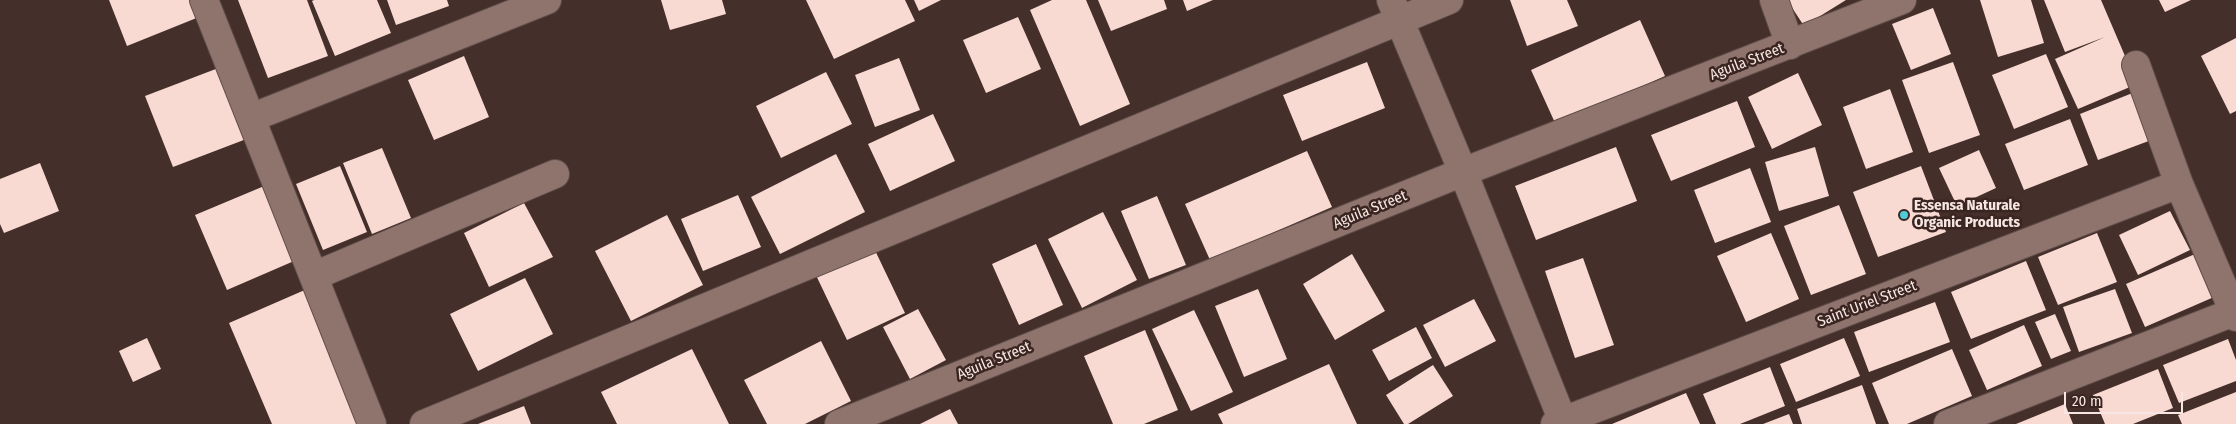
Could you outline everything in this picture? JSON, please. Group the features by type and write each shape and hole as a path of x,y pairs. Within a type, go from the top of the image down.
{"street":[{"path":"204,0 372,424"},
{"path":"251,118 547,0"},
{"path":"424,424 1395,10 1449,0"},
{"path":"1774,0 1790,45"},
{"name":"Aguila Street","path":"839,424 1463,172 1902,0"},
{"path":"1395,10 1463,172 1560,423"},
{"path":"1948,424 2235,315 2179,184 2136,65"},
{"path":"314,276 555,174"},
{"name":"Saint Uriel Street","path":"1560,423 2179,184"}],"building":[{"path":"109,0 193,0 199,17 127,46"},
{"path":"238,0 307,0 328,56 268,78"},
{"path":"377,0 391,33 335,56 312,1"},
{"path":"387,0 447,0 449,6 396,25"},
{"path":"661,0 722,0 726,14 670,30"},
{"path":"806,0 905,0 915,21 834,59"},
{"path":"914,0 941,0 919,11"},
{"path":"1052,0 1086,0 1130,104 1080,126 1030,10"},
{"path":"1098,0 1164,0 1167,9 1111,31"},
{"path":"1183,0 1213,0 1187,11"},
{"path":"1510,0 1567,0 1578,26 1527,46"},
{"path":"1787,0 1846,0 1804,26"},
{"path":"1980,0 2031,0 2044,43 1998,57"},
{"path":"2044,0 2101,0 2137,84 2078,109 2055,59 2105,37 2065,52"},
{"path":"2159,0 2191,0 2165,12"},
{"path":"1933,8 1951,54 1911,70 1892,24"},
{"path":"1018,17 1041,69 986,93 963,40"},
{"path":"1640,20 1665,76 1556,125 1531,70"},
{"path":"2236,38 2236,111 2230,114 2201,56"},
{"path":"2046,54 2068,107 2014,129 1992,75"},
{"path":"464,56 489,117 434,140 408,80"},
{"path":"899,58 920,110 875,127 855,75"},
{"path":"1367,62 1385,108 1302,141 1283,95"},
{"path":"1953,62 1980,135 1929,153 1902,80"},
{"path":"221,67 249,138 173,167 145,96"},
{"path":"826,72 852,124 781,158 756,106"},
{"path":"1798,73 1822,125 1772,149 1748,97"},
{"path":"1890,89 1913,152 1866,169 1843,107"},
{"path":"2135,92 2154,139 2098,160 2080,114"},
{"path":"1737,101 1755,147 1671,181 1651,135"},
{"path":"933,114 955,161 890,191 868,144"},
{"path":"2070,119 2088,165 2024,190 2005,144"},
{"path":"1616,147 1637,201 1536,240 1515,186"},
{"path":"1815,147 1829,196 1779,211 1765,162"},
{"path":"382,148 411,218 372,234 343,163"},
{"path":"1979,150 1996,188 1957,206 1939,168"},
{"path":"1307,151 1332,207 1210,260 1185,204"},
{"path":"836,154 865,212 780,254 751,197"},
{"path":"40,163 59,211 4,233 0,224 0,179"},
{"path":"340,166 367,232 323,250 296,184"},
{"path":"1921,166 1946,232 1878,257 1853,192"},
{"path":"1750,168 1771,222 1715,243 1694,190"},
{"path":"269,184 301,258 227,290 195,215"},
{"path":"738,195 761,247 703,271 681,219"},
{"path":"1157,196 1186,265 1149,279 1121,211"},
{"path":"524,203 553,257 489,287 464,233"},
{"path":"1839,205 1866,274 1811,295 1784,226"},
{"path":"2170,211 2190,250 2138,275 2119,235"},
{"path":"1103,212 1137,280 1082,308 1048,239"},
{"path":"667,215 703,285 631,321 595,251"},
{"path":"1771,233 1799,299 1746,322 1717,256"},
{"path":"2097,233 2117,282 2058,305 2038,257"},
{"path":"871,242 905,313 847,340 813,269"},
{"path":"1036,244 1063,305 1019,325 992,264"},
{"path":"1352,254 1385,311 1335,340 1303,284"},
{"path":"2195,254 2214,297 2145,327 2126,284"},
{"path":"1583,258 1614,345 1575,358 1545,271"},
{"path":"2026,261 2046,310 1971,339 1951,292"},
{"path":"525,278 553,334 478,371 450,314"},
{"path":"307,289 365,424 272,424 229,323"},
{"path":"1258,289 1287,359 1244,377 1215,306"},
{"path":"2115,289 2132,333 2079,352 2063,307"},
{"path":"1474,299 1496,341 1445,367 1423,325"},
{"path":"1935,302 1950,342 1869,372 1854,332"},
{"path":"918,309 946,360 910,379 883,327"},
{"path":"1194,310 1233,392 1191,411 1152,329"},
{"path":"2055,314 2071,351 2051,359 2035,322"},
{"path":"2024,325 2042,366 1987,390 1969,350"},
{"path":"1416,327 1432,358 1389,381 1372,350"},
{"path":"1145,330 1178,410 1144,424 1113,424 1084,356"},
{"path":"147,338 161,369 133,382 119,351"},
{"path":"1844,338 1860,376 1796,402 1780,364"},
{"path":"2228,339 2236,360 2236,381 2179,403 2163,365"},
{"path":"821,341 851,401 805,424 767,424 744,380"},
{"path":"692,349 729,424 617,424 601,392"},
{"path":"1952,349 1972,396 1907,424 1889,424 1872,383"},
{"path":"1329,364 1357,424 1223,424 1218,414"},
{"path":"1433,365 1453,396 1408,424 1404,424 1386,395"},
{"path":"1770,367 1785,406 1740,424 1716,424 1703,394"},
{"path":"2158,369 2173,408 2133,424 2105,424 2093,395"},
{"path":"1862,385 1876,424 1802,424 1797,409"},
{"path":"2236,392 2236,424 2182,424 2178,415"},
{"path":"1686,393 1700,424 1612,424"},
{"path":"2065,404 2073,424 2016,424"},
{"path":"524,406 531,424 478,424"},
{"path":"950,409 958,424 920,424"},
{"path":"1789,414 1793,424 1763,424"}],"place":[{"name":"Essensa Naturale Organic Products","path":"1904,215"}]}
